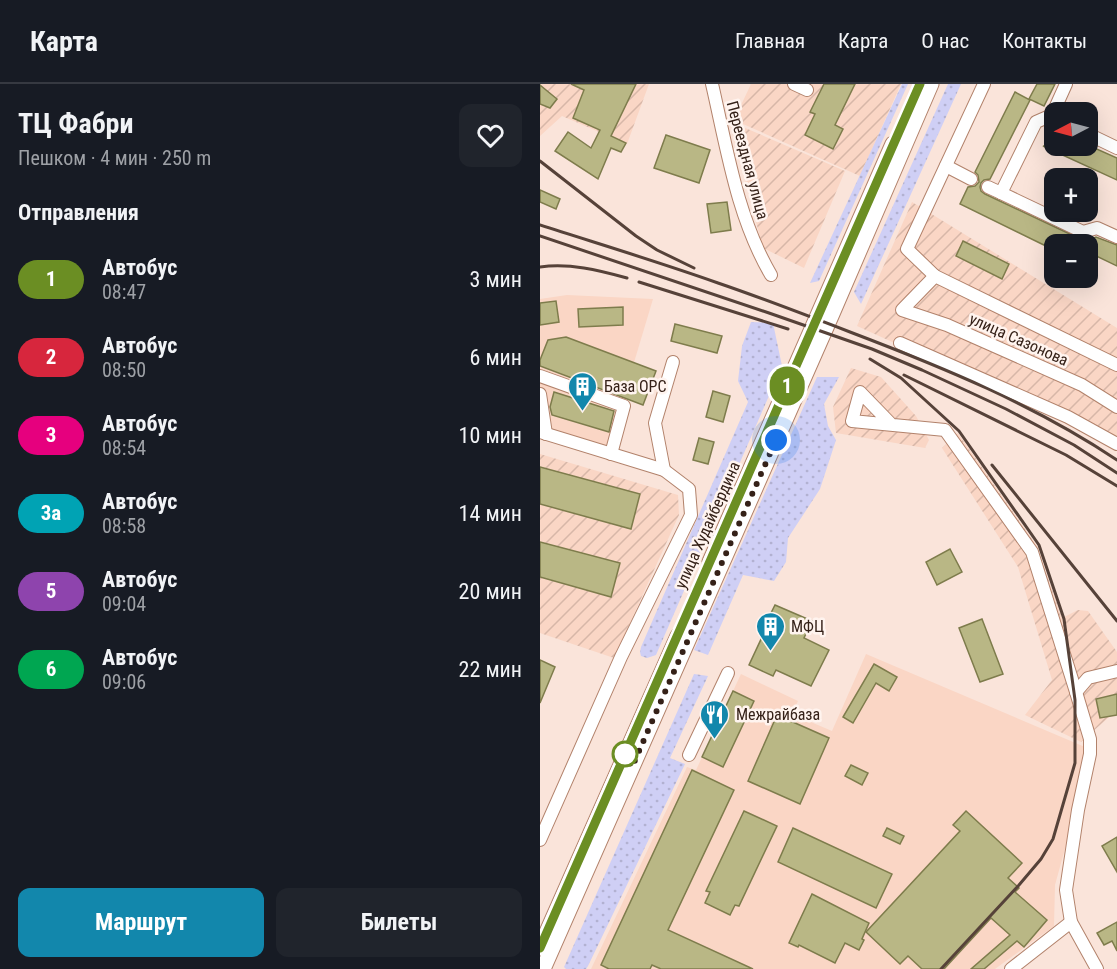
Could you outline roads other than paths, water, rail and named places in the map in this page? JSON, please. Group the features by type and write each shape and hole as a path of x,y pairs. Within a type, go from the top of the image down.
{"main road":[{"name":"улица Худайбердина","path":"540,948 920,84"},
{"name":"улица Худайбердина","path":"543,969 831,316 930,84"}],"street":[{"name":"Переездная улица","path":"712,84 743,214 771,275"},
{"path":"794,84 807,90"},
{"path":"984,84 907,249 934,276 1117,365"},
{"path":"1058,102 1066,84"},
{"path":"1001,193 1036,122 1044,120"},
{"path":"1098,139 1117,148"},
{"path":"946,166 971,179"},
{"path":"988,187 1083,232 1097,228 1117,237"},
{"name":"улица Сазонова","path":"934,276 903,310 947,325 1082,385 1117,407"},
{"path":"900,343 1068,417 1117,444"},
{"path":"664,470 655,423 673,362"},
{"path":"540,376 624,406 611,454"},
{"path":"540,394 543,433 664,470 689,489 691,515 621,657 540,840"},
{"path":"892,425 945,430 1032,552 1090,738 1090,754 1078,810 1066,890 1071,922 1097,969"},
{"path":"1076,692 1088,678 1117,671"},
{"path":"689,754 728,673"},
{"path":"1011,969 1071,922"}],"railway":[{"path":"540,161 636,236 657,250 694,268"},
{"path":"540,225 735,289 919,359 1021,405 1086,440 1117,460"},
{"path":"540,236 872,349 1006,409 1074,445 1117,473"},
{"path":"540,267 573,267 627,278"},
{"path":"639,282 788,329"},
{"path":"870,359 901,378 959,431 1039,545 1064,619 1075,700 1075,763 1053,839 1041,859 1019,885 941,969"},
{"path":"904,375 1066,455 1117,486"},
{"path":"992,465 1117,621"}],"place":[{"name":"База ОРС","path":"583,412"},
{"name":"МФЦ","path":"770,652"},
{"name":"Межрайбаза","path":"715,740"}]}
